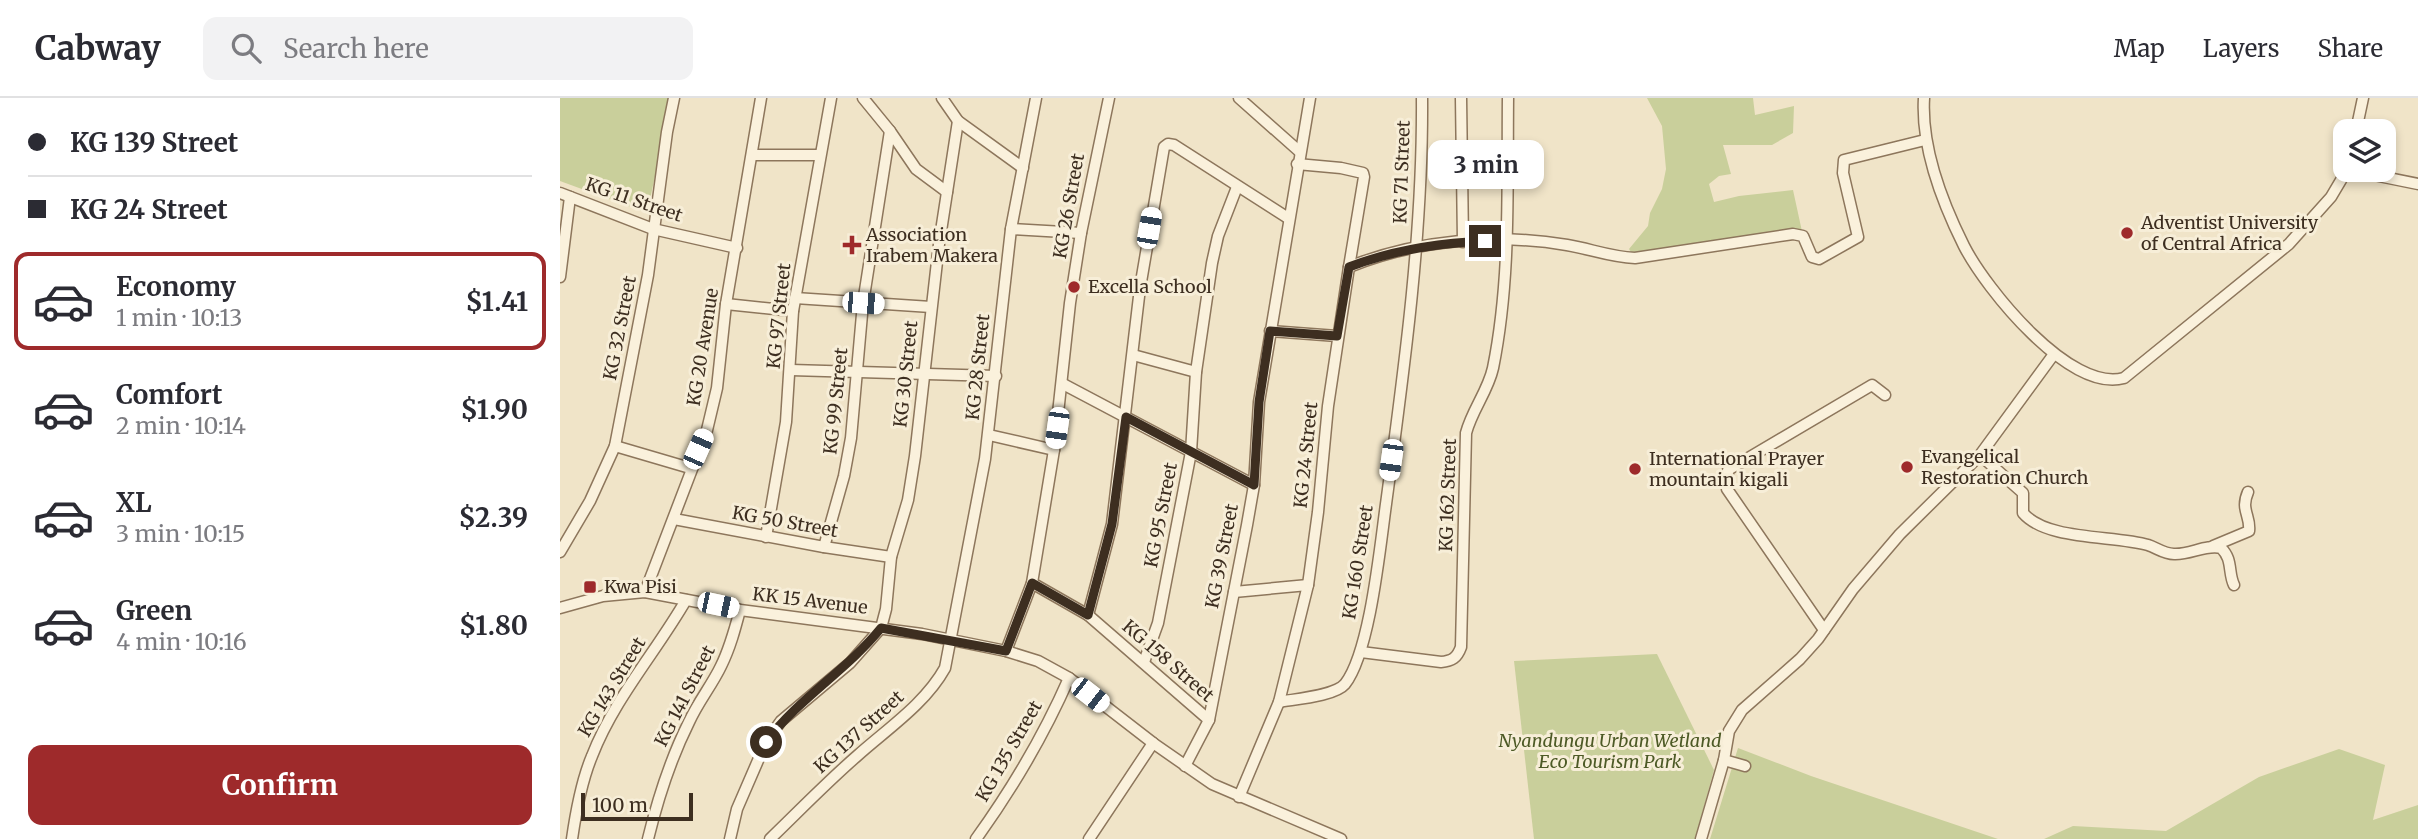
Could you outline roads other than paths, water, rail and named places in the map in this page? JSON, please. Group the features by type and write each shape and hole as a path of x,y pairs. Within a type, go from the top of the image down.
{"street":[{"name":"KG 32 Street","path":"560,552 590,501 615,446 648,275 674,98"},
{"name":"KG 20 Avenue","path":"645,592 674,519 690,468 707,430 717,388 726,304 761,98"},
{"name":"KG 97 Street","path":"766,537 780,468 791,370 793,311 831,98"},
{"path":"863,98 916,169 932,184 947,192"},
{"path":"942,98 958,121 1023,168"},
{"name":"KG 28 Street","path":"951,640 989,435 1011,229 1036,98"},
{"name":"KG 26 Street","path":"1006,651 1032,583 1054,450 1070,303 1081,233 1110,98"},
{"path":"1239,98 1300,152"},
{"name":"KG 39 Street","path":"1185,766 1209,720 1234,592 1254,485 1259,402 1310,98"},
{"name":"KG 71 Street","path":"1417,247 1422,98"},
{"path":"1461,98 1463,242"},
{"path":"1508,98 1508,241"},
{"path":"1924,98 1925,140 1946,204 1964,246 2007,307 2054,354 2094,378 2115,381 2124,378 2266,265 2331,198 2341,182"},
{"path":"2359,119 2363,98"},
{"name":"KG 30 Street","path":"881,628 886,609 891,557 908,500 926,373 931,307 958,121"},
{"name":"KG 99 Street","path":"824,547 845,476 863,303 890,131"},
{"path":"1349,267 1388,253 1463,242 1508,241 1565,245 1611,257 1635,258 1793,234 1803,236 1812,257 1819,259 1858,237 1843,173 1844,160 1925,140"},
{"path":"1088,615 1112,524 1149,228 1164,147 1168,144 1174,145 1288,218"},
{"path":"752,155 820,155"},
{"name":"KG 24 Street","path":"1239,797 1279,702 1308,585 1337,336 1364,177 1358,171 1297,164"},
{"path":"2396,180 2418,184"},
{"name":"KG 95 Street","path":"1144,662 1157,623 1191,452 1196,372 1212,262 1218,236 1237,187"},
{"name":"KG 11 Street","path":"565,195 653,229 737,248"},
{"path":"560,277 565,195"},
{"path":"1011,229 1081,233"},
{"name":"KG 162 Street","path":"1361,652 1441,662 1451,661 1458,656 1461,647 1466,433 1469,419 1493,371 1508,241"},
{"name":"KG 160 Street","path":"1279,702 1328,693 1342,687 1361,652 1378,562 1417,247"},
{"path":"795,298 931,307"},
{"path":"726,304 793,311"},
{"path":"1270,331 1337,336"},
{"path":"1702,839 1724,760 1729,731 1742,710 1800,659 1853,589 1900,534 1980,455 2054,354"},
{"path":"1133,355 1196,372"},
{"path":"791,370 996,376"},
{"path":"1063,384 1254,485"},
{"path":"1824,630 1727,489 1728,470 1872,385 1885,395"},
{"path":"989,435 1054,450"},
{"path":"615,446 690,468"},
{"path":"1980,455 2023,494 2024,513 2040,525 2089,537 2150,545 2170,555 2188,554 2254,530 2244,508 2248,492"},
{"name":"KG 50 Street","path":"674,519 891,557"},
{"path":"2225,552 2233,537"},
{"path":"2213,546 2225,552 2230,562 2234,585"},
{"name":"KG 158 Street","path":"1032,583 1088,615 1209,720"},
{"path":"1234,592 1308,585"},
{"name":"KK 15 Avenue","path":"560,608 612,594 645,592 740,610 881,628 1006,651 1038,662 1069,678 1153,743 1212,784 1341,839"},
{"name":"KG 143 Street","path":"571,839 592,754 638,673 687,600"},
{"name":"KG 141 Street","path":"648,839 671,762 689,720 720,667 733,638 740,610"},
{"path":"730,839 737,809 766,742 781,721 850,663 881,628"},
{"name":"KG 137 Street","path":"770,839 936,684 945,668 951,640"},
{"name":"KG 135 Street","path":"976,839 1050,719 1069,678"},
{"path":"1089,839 1153,743"},
{"path":"1724,760 1745,766"},
{"path":"560,837 571,839"}],"place":[{"name":"Adventist University of Central Africa","path":"2127,233"},
{"name":"Association Irabem Makera","path":"852,245"},
{"name":"Excella School","path":"1074,287"},
{"name":"Evangelical Restoration Church","path":"1907,467"},
{"name":"International Prayer mountain kigali","path":"1635,469"},
{"name":"Kwa Pisi","path":"590,587"}],"park label":[{"name":"Nyandungu Urban Wetland Eco Tourism Park","path":"1610,751"}]}
